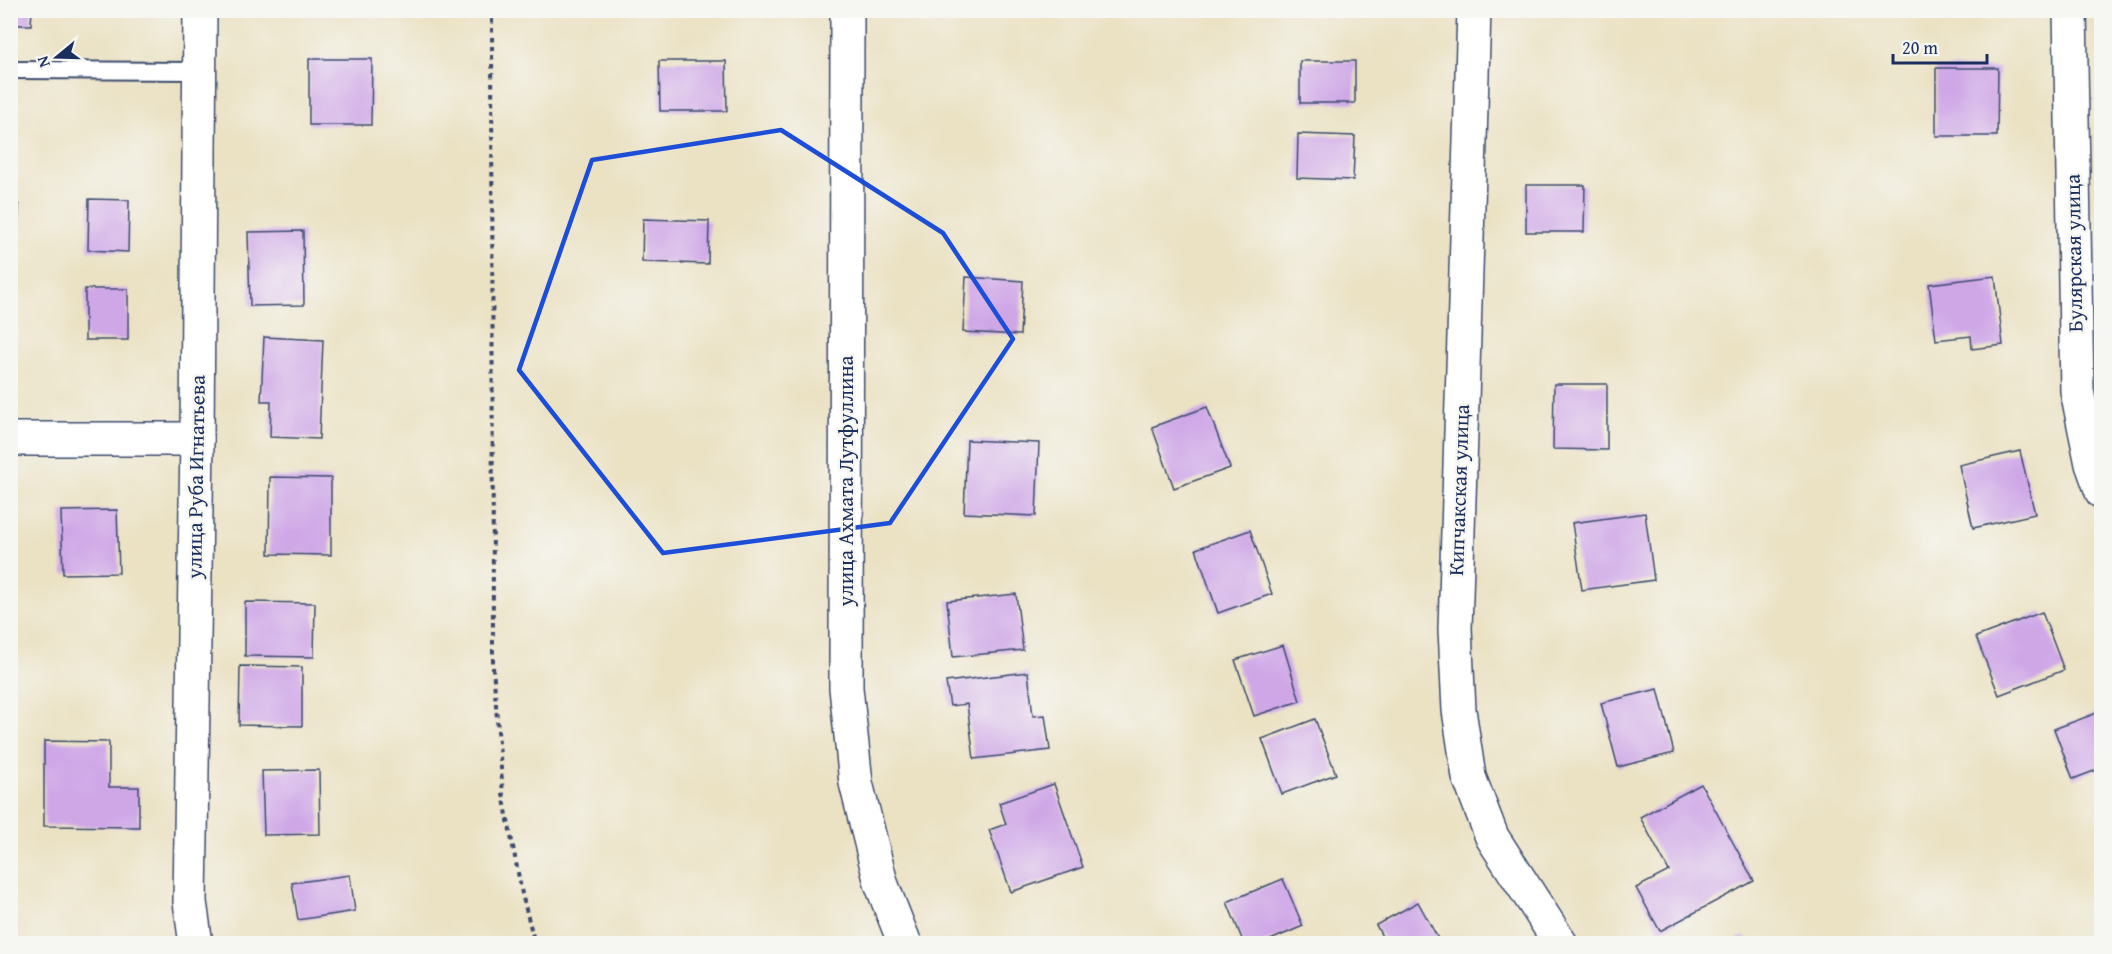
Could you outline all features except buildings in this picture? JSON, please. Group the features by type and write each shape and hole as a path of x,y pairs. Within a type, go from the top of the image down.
{"street":[{"name":"улица Руба Игнатьева","path":"196,944 189,902 197,439 200,10"},
{"name":"улица Ахмата Лутфуллина","path":"846,10 846,688 856,783 881,883 905,944"},
{"name":"Кипчакская улица","path":"1474,10 1455,629 1459,710 1469,777 1492,837 1561,944"},
{"name":"Булярская улица","path":"2070,10 2077,391 2092,464 2102,492"},
{"path":"10,439 197,439"}],"lane":[{"path":"10,70 199,71"}],"path":[{"path":"492,10 493,667 503,794 522,894 535,944"}],"highlighted area":[{"path":"781,130 943,233 1013,339 890,523 663,553 519,370 592,160"}]}
